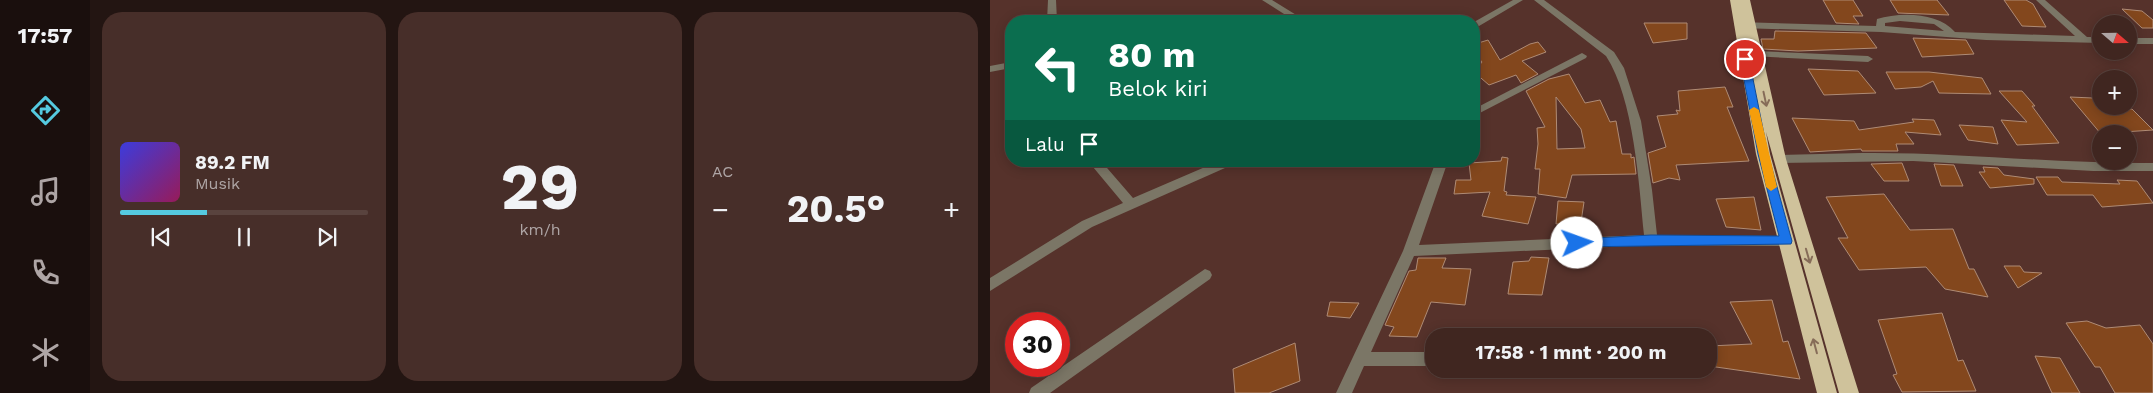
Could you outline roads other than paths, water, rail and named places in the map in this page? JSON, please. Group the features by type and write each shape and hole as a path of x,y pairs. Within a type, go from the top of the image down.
{"highway":[{"path":"1735,0 1755,54 1779,159 1848,393"},
{"path":"1745,0 1744,25 1763,154 1827,393"}],"street":[{"path":"1052,0 1052,15"},
{"path":"1266,0 1291,15"},
{"path":"1480,23 1519,0"},
{"path":"1538,0 1610,54 1619,68 1635,122 1646,190 1651,240"},
{"path":"2040,0 2085,40"},
{"path":"1744,25 1881,29 2092,40"},
{"path":"2138,41 2153,41"},
{"path":"1755,54 1868,59"},
{"path":"1480,110 1582,56"},
{"path":"990,69 1005,66"},
{"path":"1779,159 1912,157 2037,165 2117,168 2153,167"},
{"path":"1099,167 1131,204"},
{"path":"990,285 1087,224 1216,167"},
{"path":"1344,393 1410,251 1440,167"},
{"path":"1410,251 1651,240 1786,241"},
{"path":"1037,393 1205,275"},
{"path":"1361,359 1425,359"}]}
